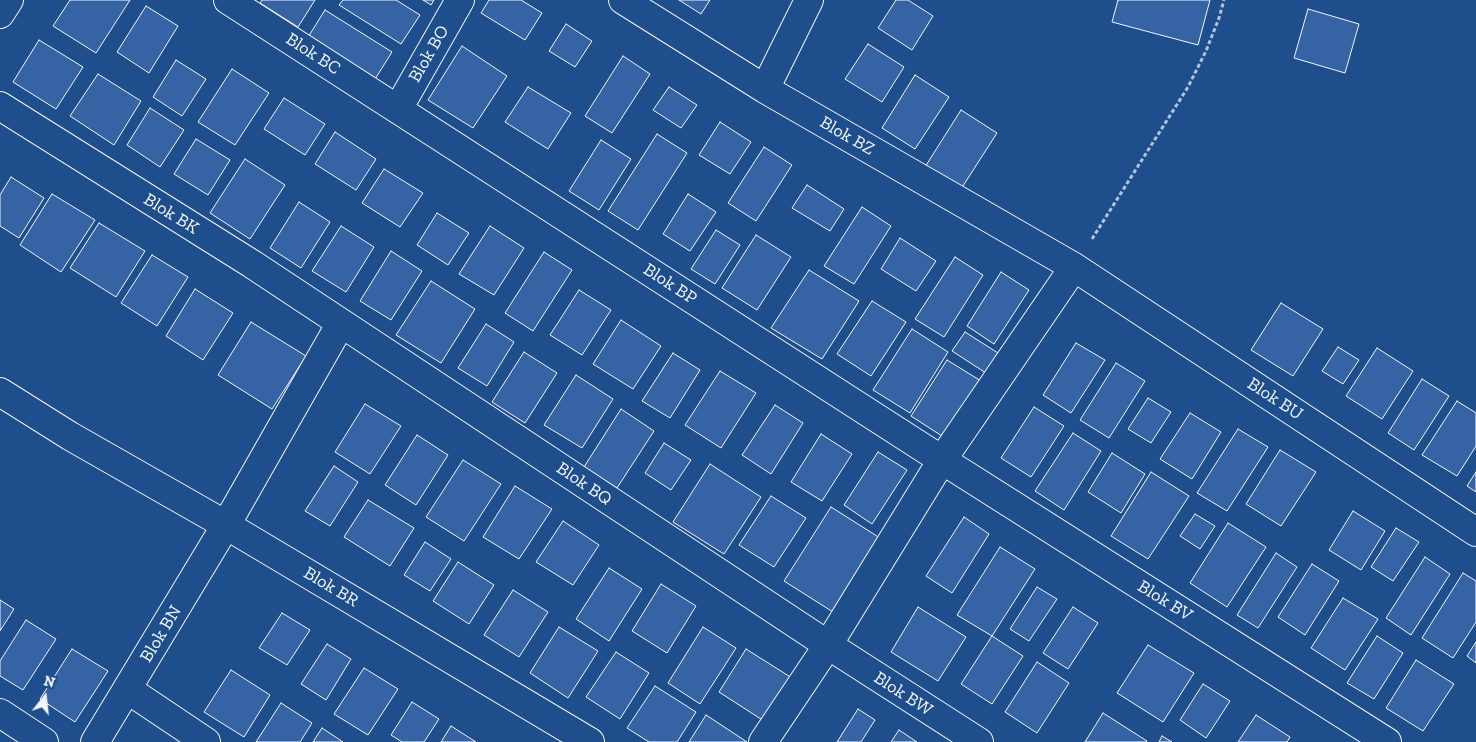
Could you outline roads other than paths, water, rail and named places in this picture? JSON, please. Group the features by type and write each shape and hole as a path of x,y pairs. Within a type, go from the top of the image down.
{"street":[{"path":"0,14 9,0"},
{"name":"Blok BC","path":"228,0 398,109"},
{"name":"Blok BO","path":"398,109 460,0"},
{"name":"Blok BZ","path":"622,0 765,89 1074,267"},
{"path":"765,89 809,0"},
{"name":"Blok BK","path":"0,106 252,264 341,323"},
{"name":"Blok BP","path":"398,109 942,460"},
{"path":"763,742 828,645 942,460 1074,267"},
{"name":"Blok BU","path":"1074,267 1476,532"},
{"name":"Blok BN","path":"95,742 226,525 341,323"},
{"name":"Blok BQ","path":"341,323 828,645"},
{"name":"Blok BR","path":"0,392 70,436 226,525 590,742"},
{"name":"Blok BV","path":"942,460 1387,742"},
{"name":"Blok BW","path":"828,645 979,742"},
{"path":"128,689 206,742"},
{"path":"0,714 44,742"}]}
